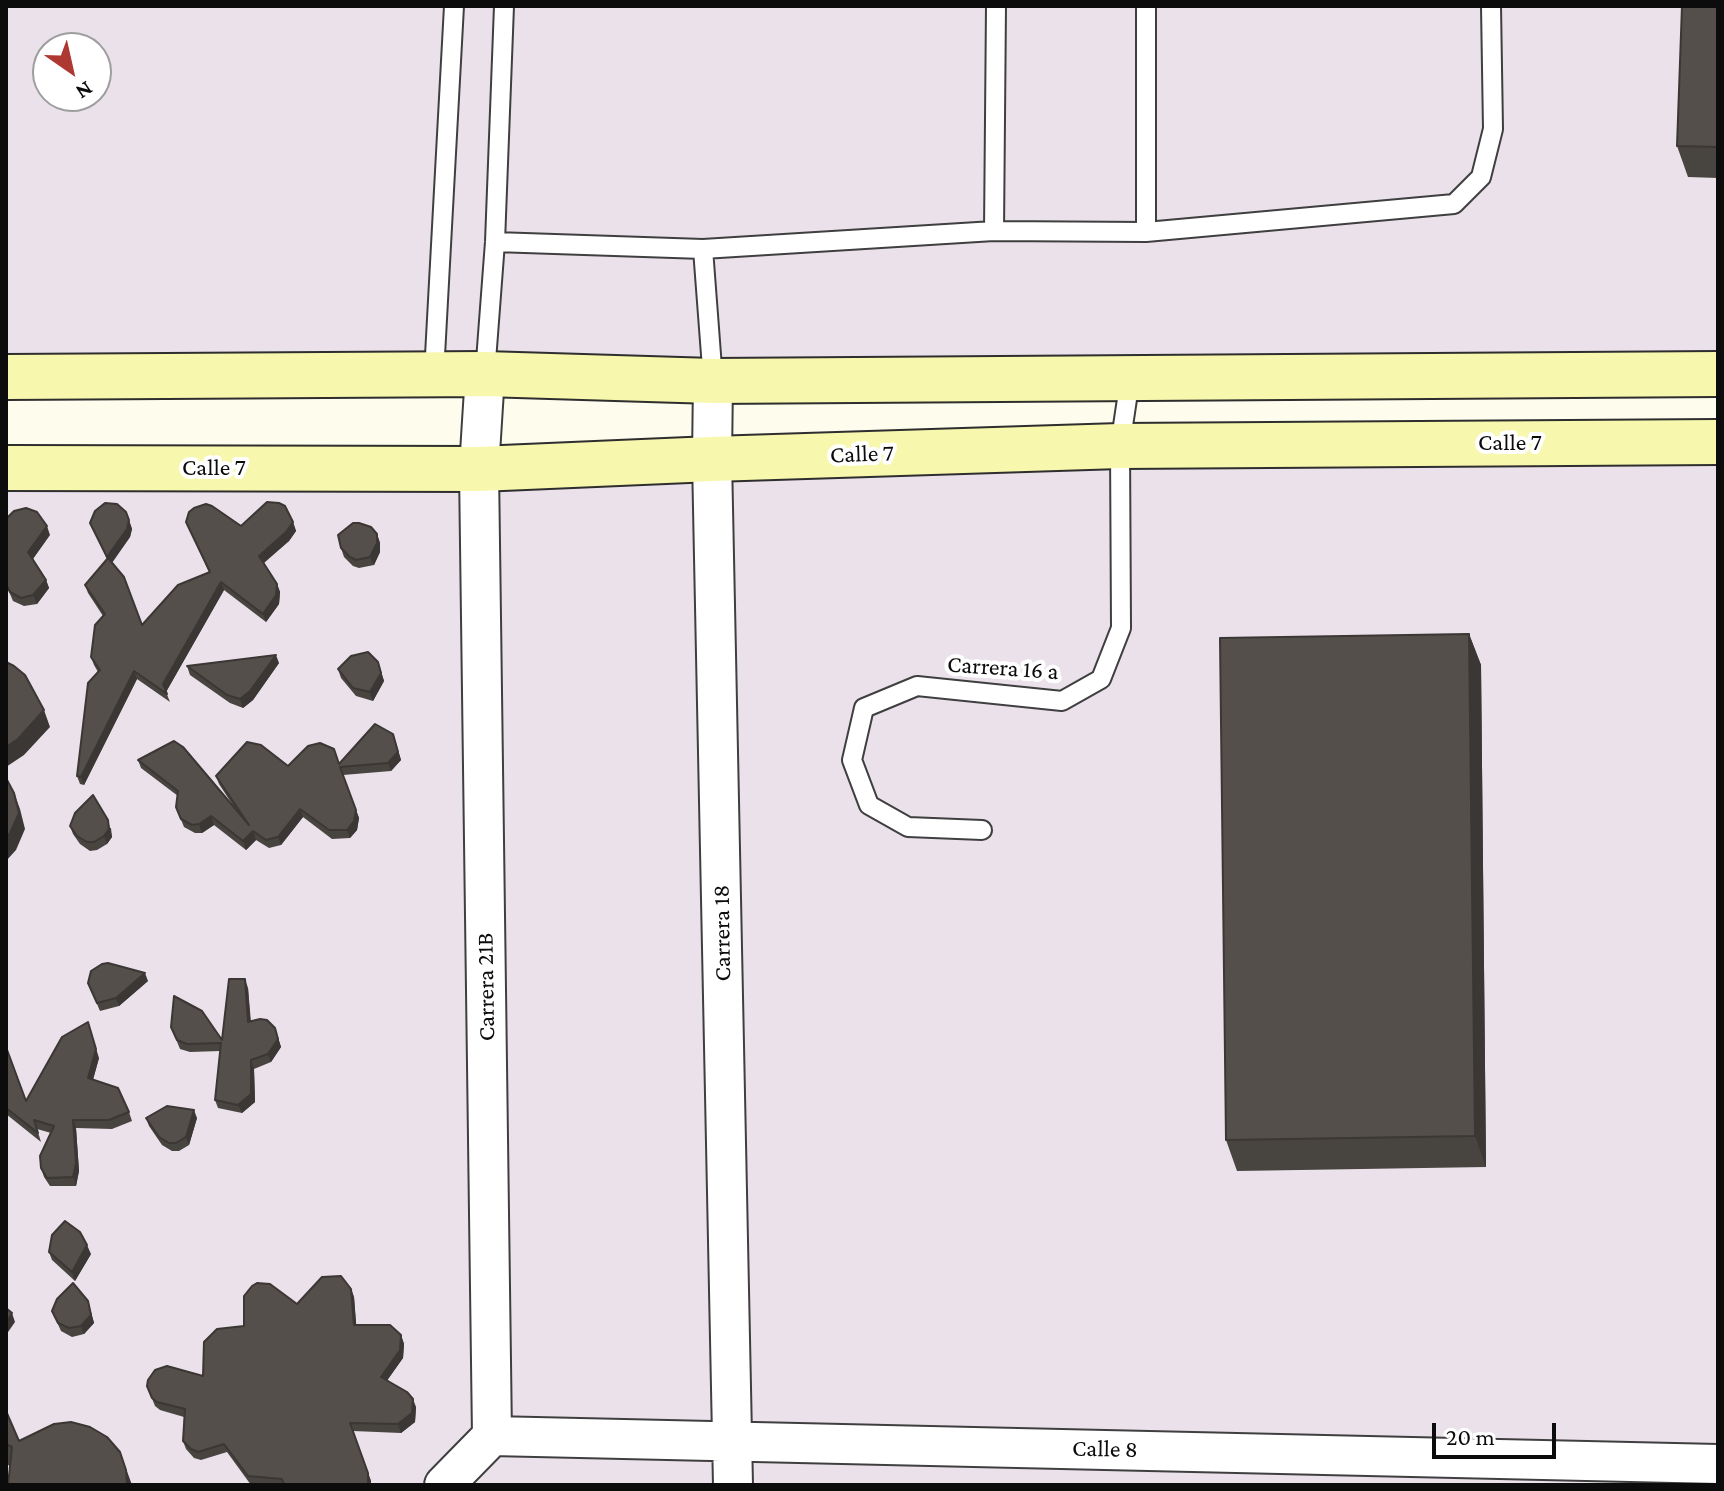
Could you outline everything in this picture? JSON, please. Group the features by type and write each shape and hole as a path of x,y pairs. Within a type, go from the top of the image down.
{"main road":[{"path":"6,377 485,374 713,381 1718,374"},
{"name":"Calle 7","path":"6,468 479,469 1120,446 1718,442"}],"street":[{"name":"Carrera 21B","path":"485,374 479,469 492,1436"},
{"name":"Carrera 18","path":"713,381 712,459 733,1485"},
{"name":"Calle 8","path":"492,1436 1718,1464"},
{"path":"444,1485 492,1436"}],"lane":[{"path":"434,374 454,6"},
{"path":"485,374 495,242 504,6"},
{"path":"994,231 996,6"},
{"path":"1146,6 1146,232"},
{"path":"495,242 703,249 994,231 1146,232 1454,204 1481,177 1493,129 1491,6"},
{"path":"703,249 713,381"},
{"name":"Carrera 16 a","path":"982,830 908,827 869,805 852,760 864,708 917,686 1062,701 1101,679 1121,628 1120,446 1130,379"}],"shaded area":[{"path":"6,6 1718,6 1718,374 6,377"},
{"path":"1718,442 1718,1485 6,1485 6,468"}],"building":[{"path":"1682,6 1718,6 1718,147 1677,146"},
{"path":"267,502 285,506 293,522 259,556 277,584 276,595 263,614 221,582 163,684 167,694 134,671 81,777 77,776 88,683 100,670 91,657 95,625 105,614 85,585 108,558 124,577 142,625 178,585 210,572 186,522 189,512 206,504 241,526"},
{"path":"105,503 117,504 129,520 127,529 107,557 90,523 95,511"},
{"path":"26,508 37,512 47,526 28,552 46,580 33,595 21,598 10,592 6,584 6,517"},
{"path":"353,523 371,527 377,534 377,543 370,557 356,560 341,548 338,535"},
{"path":"1469,634 1475,1136 1226,1140 1220,638"},
{"path":"368,652 378,662 381,673 370,692 353,688 338,669 351,656"},
{"path":"276,655 250,691 240,699 227,695 187,666"},
{"path":"6,662 25,675 44,710 18,739 6,747"},
{"path":"375,724 393,734 398,752 388,763 340,767 356,810 354,821 347,830 329,830 300,809 278,837 266,840 253,831 243,841 211,816 192,825 181,819 176,807 178,791 138,760 174,741 183,747 249,825 216,776 247,742 261,745 288,766 308,746 320,743 334,749 339,764"},
{"path":"6,778 19,813 6,838"},
{"path":"93,795 108,820 109,829 94,842 87,842 77,836 70,826 75,813"},
{"path":"108,963 145,973 116,998 97,1003 88,983 91,971"},
{"path":"229,979 245,979 248,1022 267,1020 275,1028 278,1039 268,1054 251,1060 251,1094 238,1105 215,1100 221,1043 187,1044 177,1040 171,1027 174,996 202,1011 222,1040"},
{"path":"88,1022 96,1049 88,1078 118,1088 129,1112 109,1120 73,1120 76,1163 73,1177 47,1178 41,1168 40,1156 54,1126 34,1120 38,1133 6,1108 6,1047 26,1101 62,1037"},
{"path":"167,1106 194,1110 186,1137 176,1143 159,1137 146,1118"},
{"path":"65,1221 80,1232 87,1245 72,1272 49,1252 52,1235"},
{"path":"341,1276 351,1289 354,1325 390,1325 401,1335 400,1350 381,1377 413,1399 412,1413 398,1424 350,1423 368,1473 368,1484 284,1485 282,1479 248,1476 224,1444 198,1452 191,1449 183,1441 185,1409 152,1398 147,1386 155,1370 167,1366 203,1376 204,1342 217,1329 244,1326 244,1296 257,1283 270,1284 297,1304 322,1277"},
{"path":"73,1283 88,1301 91,1315 81,1326 69,1328 58,1323 52,1311 57,1299"},
{"path":"6,1308 12,1313 6,1323"},
{"path":"6,1411 19,1441 54,1424 71,1422 90,1427 107,1437 120,1452 127,1485 8,1485 12,1447 6,1444"}]}
